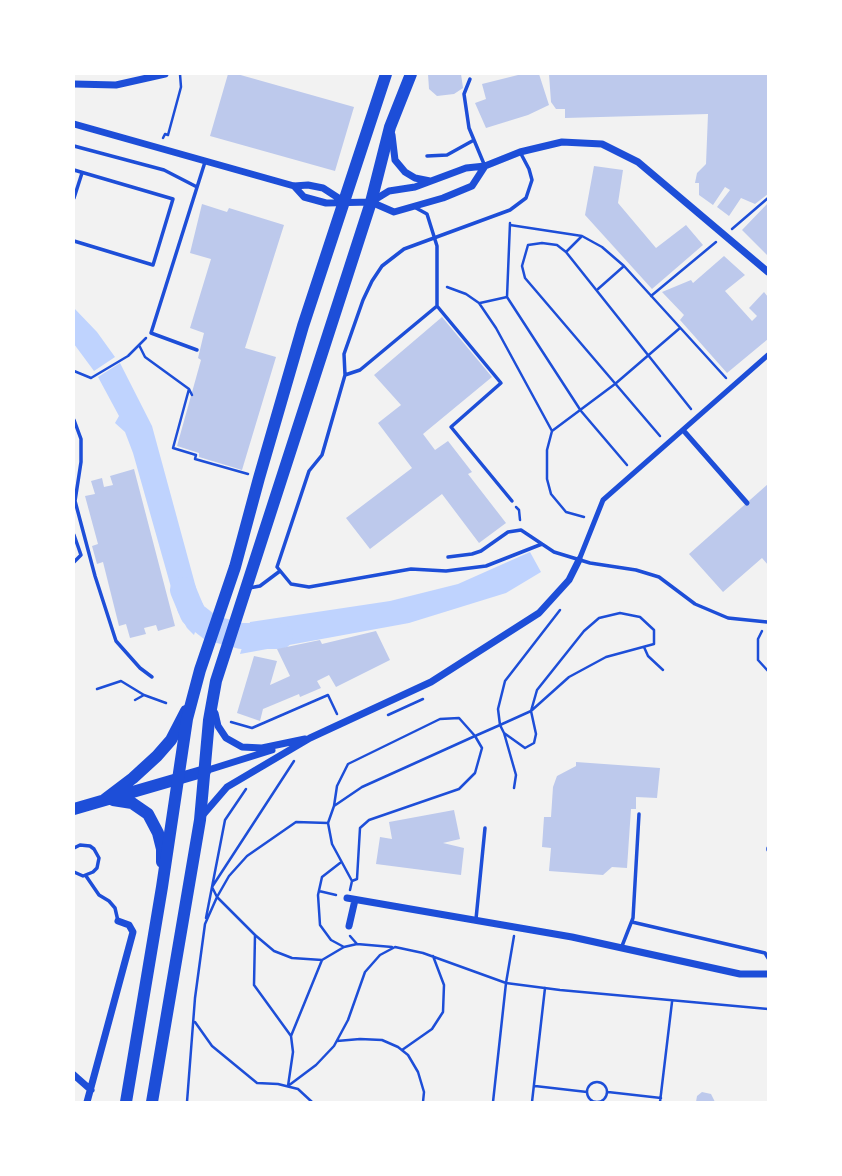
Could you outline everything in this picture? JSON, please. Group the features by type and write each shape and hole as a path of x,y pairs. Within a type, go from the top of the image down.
{"main road":[{"path":"127,1102 162,887 182,737 204,659 235,568 303,326 386,74"},
{"path":"152,1102 200,820 209,720 216,681 371,202 390,127 411,74"},
{"path":"104,800 133,778 170,740 180,725 195,690"},
{"path":"74,809 205,771"},
{"path":"104,800 132,803 150,816 162,849 162,887"}],"street":[{"path":"74,84 116,85 165,74"},
{"path":"74,124 294,186 324,188 344,202"},
{"path":"390,127 395,160 405,172 415,178 430,181"},
{"path":"371,202 389,191 415,187 466,168 485,166 520,152 562,142 602,144 638,162 768,272"},
{"path":"294,186 304,197 326,203 371,202 394,212 443,198 472,186 485,166"},
{"path":"200,820 227,787 310,738 431,682 539,613 569,580 603,500 768,355"},
{"path":"683,430 747,503"},
{"path":"216,681 215,719 226,738 233,743 242,747 262,748 310,738"},
{"path":"205,771 310,738"},
{"path":"349,926 351,899 515,926 740,974 768,974"},
{"path":"87,1102 133,932 129,925 118,921"},
{"path":"74,1075 91,1090"}],"lane":[{"path":"470,79 464,94 469,128 485,166"},
{"path":"426,156 447,155 474,140"},
{"path":"74,146 164,170 197,187"},
{"path":"520,152 532,180 526,198 510,209 404,250 382,266 372,281 344,354 345,375 322,456 309,471 277,567 290,584 309,587 411,569 446,571 486,566 542,544"},
{"path":"197,350 151,334 205,162"},
{"path":"74,170 173,199 153,265 74,241"},
{"path":"74,198 82,173"},
{"path":"414,206 427,214 435,237 437,306 501,383 451,427 512,501"},
{"path":"345,375 360,370 437,306"},
{"path":"74,420 80,439 81,462 75,501 95,576 116,641 140,668 152,677"},
{"path":"448,557 481,551 508,532 521,530 554,552 659,577 695,604 728,618 767,622"},
{"path":"74,535 80,555 74,562"},
{"path":"247,588 260,586 281,571"},
{"path":"622,947 632,922 639,814"},
{"path":"476,919 485,828"},
{"path":"74,848 85,844 97,853 97,868 86,875"},
{"path":"74,872 86,875 99,895 115,908 118,921"},
{"path":"632,922 765,953 768,958"}],"path":[{"path":"168,135 181,87 180,74"},
{"path":"651,296 768,198"},
{"path":"510,209 507,297 581,411 634,472"},
{"path":"510,225 582,236 601,247 624,266 733,386"},
{"path":"566,252 582,236"},
{"path":"667,444 525,278 522,266 528,245 557,245 566,252 698,417"},
{"path":"596,290 624,266"},
{"path":"437,284 466,293 479,303 496,328 552,431"},
{"path":"479,303 507,297"},
{"path":"594,520 566,512 551,494 547,479 547,450 552,431 615,384 680,328"},
{"path":"74,371 90,377 128,356 151,334"},
{"path":"139,345 145,357 189,389 192,395"},
{"path":"189,389 173,448 196,455 195,459 259,478"},
{"path":"512,501 519,510 521,530"},
{"path":"514,788 516,775 500,725 498,709 505,681 560,610 549,617"},
{"path":"334,806 362,787 531,710 569,677 606,657 654,644 654,630 640,617 620,613 599,618 584,631 537,690 531,710 537,734 534,743 524,748 504,733"},
{"path":"758,639 758,660 768,671"},
{"path":"644,647 648,656 663,670"},
{"path":"97,689 121,681 144,695 166,703"},
{"path":"383,718 433,693"},
{"path":"135,700 144,695"},
{"path":"231,722 252,729 328,695 341,724"},
{"path":"319,891 351,899 352,881 332,844 328,823 337,786 348,764 390,741 440,719 459,718 482,748 475,774 459,789 369,820 360,828 357,879 352,881"},
{"path":"212,887 296,758 281,766"},
{"path":"187,1102 195,998 212,887 226,820 231,808 251,784"},
{"path":"205,924 229,876 247,856 296,822 328,823"},
{"path":"341,863 322,877 319,891 320,925 331,940 344,947"},
{"path":"212,887 217,897 255,935 274,951 292,958 322,960 344,947 357,944 395,947 433,956 506,983 673,1002 768,1009"},
{"path":"349,926 348,932 357,944"},
{"path":"493,1102 515,926"},
{"path":"255,935 254,985 291,1036 293,1052 288,1086"},
{"path":"288,1086 316,1065 337,1041 348,1020 365,972 380,955 395,947"},
{"path":"402,1050 432,1029 443,1012 444,985 433,956"},
{"path":"291,1036 322,960"},
{"path":"532,1102 545,988"},
{"path":"607,1092 661,1100 673,1002"},
{"path":"195,1022 212,1046 257,1083 298,1089 312,1102"},
{"path":"337,1041 382,1040 402,1050 418,1072 424,1092 423,1102"},
{"path":"598,1082 605,1085 607,1092 603,1100 596,1101 590,1099 587,1092 591,1083 598,1082"},
{"path":"534,1086 587,1092"}],"water":[{"path":"74,308 97,332 115,357 94,371 74,344"},
{"path":"120,363 152,426 198,595 204,606 194,635 178,612 133,453 125,432 115,423 119,416 98,377"},
{"path":"530,552 541,572 506,593 409,623 240,654 250,622 390,601 458,584"}],"building":[{"path":"228,74 237,74 354,107 335,171 210,136"},
{"path":"428,74 461,74 463,88 454,94 437,96 429,89"},
{"path":"522,74 539,74 549,105 528,115 486,128 475,103 486,99 482,84"},
{"path":"549,74 768,74 768,194 755,204 741,198 729,216 717,207 730,190 725,187 713,205 699,195 699,183 695,183 697,173 706,164 708,114 565,118 565,109 556,109 551,102"},
{"path":"594,166 623,170 618,203 656,248 686,225 703,245 652,289 585,215"},
{"path":"768,203 768,256 742,230"},
{"path":"202,204 227,212 229,208 284,225 245,348 276,357 242,470 199,457 199,453 177,446 201,360 198,358 204,333 190,328 211,259 190,253"},
{"path":"724,256 745,275 725,291 752,321 757,316 749,308 764,292 768,297 768,339 727,373 680,320 684,315 662,292 691,280 693,283"},
{"path":"442,317 492,377 423,434 435,450 448,441 472,472 468,474 506,523 479,543 442,494 370,549 346,518 412,468 378,423 401,405 374,375"},
{"path":"134,469 175,626 158,631 156,625 144,628 146,634 130,638 126,624 119,626 103,562 97,564 92,546 98,544 85,496 95,494 91,481 102,478 104,487 113,485 110,476"},
{"path":"768,484 768,565 762,558 723,592 689,554"},
{"path":"376,631 390,660 336,687 329,675 317,681 321,688 263,709 260,721 237,713 254,656 277,661 270,685 290,676 277,649 320,640 322,644"},
{"path":"576,762 660,768 657,798 636,797 636,809 631,809 627,868 612,867 603,875 549,871 551,848 542,847 544,817 551,817 553,787 557,776 576,766"},
{"path":"454,810 460,839 443,843 464,848 461,875 376,864 380,837 392,839 389,822"},
{"path":"702,1092 711,1094 715,1102 696,1102 697,1096"}],"waterway":[{"path":"183,590 193,614 211,628 241,636 280,636"}]}
